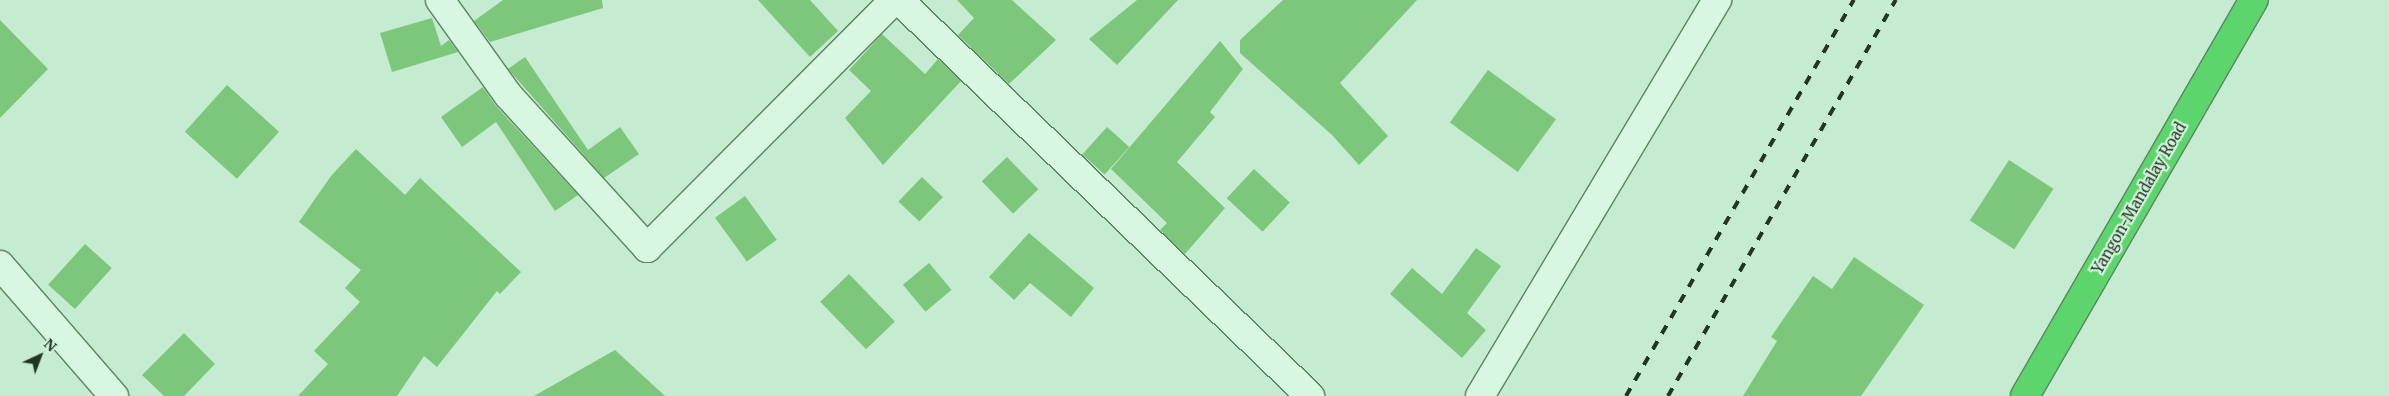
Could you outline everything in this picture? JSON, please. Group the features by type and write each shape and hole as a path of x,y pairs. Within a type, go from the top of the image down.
{"highway":[{"name":"Yangon-Mandalay Road","path":"2025,396 2254,0"}],"street":[{"path":"440,0 508,95 647,248 894,0"},
{"path":"899,0 1310,396"},
{"path":"1480,396 1717,0"},
{"path":"0,265 114,396"}],"building":[{"path":"503,0 602,0 603,8 490,42 474,21"},
{"path":"758,0 810,0 838,31 810,57"},
{"path":"957,0 1012,0 1056,40 1009,84 958,35 974,18"},
{"path":"1137,0 1178,0 1117,65 1089,39"},
{"path":"1283,0 1417,0 1340,83 1388,136 1359,165 1332,135 1240,53 1240,40"},
{"path":"432,18 441,46 449,40 458,52 392,72 380,33"},
{"path":"0,20 48,69 0,118"},
{"path":"882,34 925,74 938,59 961,81 883,165 845,118 871,91 849,70"},
{"path":"1220,41 1243,69 1210,112 1215,117 1177,162 1225,208 1185,254 1160,230 1167,223 1111,169"},
{"path":"525,57 588,150 620,127 639,154 604,178 508,69"},
{"path":"1488,70 1556,119 1518,172 1450,123"},
{"path":"227,85 279,132 237,179 185,132"},
{"path":"483,87 496,106 578,195 555,211 496,122 462,147 441,117"},
{"path":"1107,127 1129,147 1105,175 1082,154"},
{"path":"356,149 405,195 420,178 521,272 500,294 497,291 437,367 424,356 397,396 298,396 328,364 314,351 360,302 345,288 361,270 299,222 331,176"},
{"path":"1007,157 1038,189 1013,214 982,181"},
{"path":"2009,160 2053,189 2014,249 1970,220"},
{"path":"1254,169 1290,202 1263,232 1227,198"},
{"path":"922,177 943,197 919,222 898,201"},
{"path":"745,196 777,240 747,261 715,218"},
{"path":"1029,233 1094,288 1071,317 1030,283 1014,300 989,277"},
{"path":"85,244 112,268 75,309 48,285"},
{"path":"1476,248 1501,266 1467,313 1486,330 1462,358 1390,294 1412,268 1442,294"},
{"path":"1854,257 1924,305 1861,396 1743,396 1777,341 1771,337 1813,276 1832,289"},
{"path":"929,263 951,290 925,312 903,285"},
{"path":"849,274 895,321 866,349 820,302"},
{"path":"184,333 215,364 184,396 164,396 142,375"},
{"path":"615,350 665,396 534,396"}],"railway":[{"path":"1626,396 1854,0"},
{"path":"1668,396 1896,0"}]}
